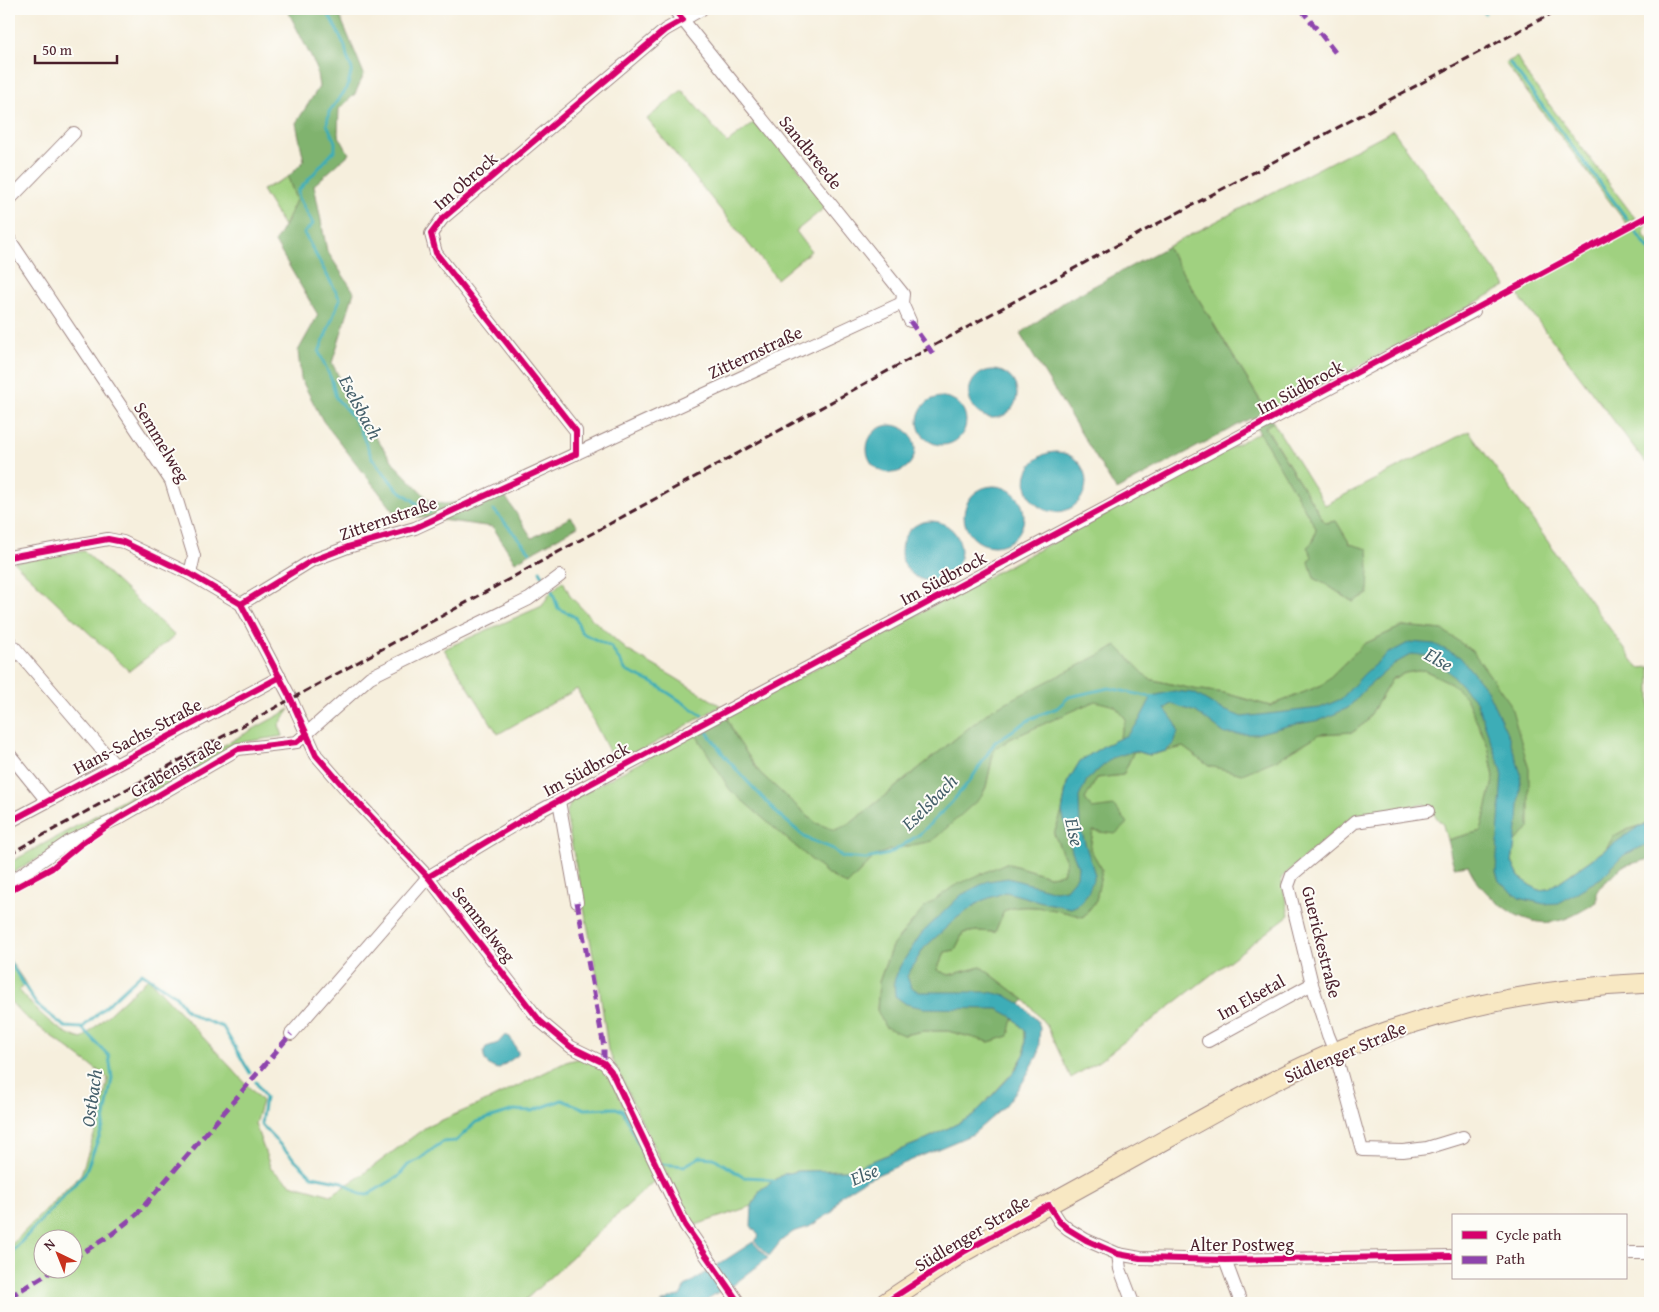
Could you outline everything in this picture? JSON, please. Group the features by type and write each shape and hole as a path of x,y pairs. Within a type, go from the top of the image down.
{"main road":[{"name":"Südlenger Straße","path":"885,1303 965,1251 1258,1090 1336,1052 1385,1032 1472,1007 1524,995 1611,985 1650,983"}],"street":[{"name":"Sandbreede","path":"674,9 903,294 902,302 910,321"},
{"name":"Im Obrock","path":"576,454 576,431 436,253 431,234 442,218 666,30 702,9"},
{"path":"9,200 74,133"},
{"name":"Semmelweg","path":"9,239 170,481 194,556 190,574"},
{"name":"Zitternstraße","path":"241,604 311,561 415,528 902,302"},
{"name":"Im Südbrock","path":"291,1034 428,877 521,821 1474,310"},
{"path":"9,557 108,539 123,542 190,574 241,604"},
{"name":"Grabenstraße","path":"9,883 70,841 119,818 238,749 297,742 370,677 529,599 560,576"},
{"name":"Semmelweg","path":"241,604 280,677 308,734 316,755 428,877 540,1021 571,1047 604,1063 612,1071 685,1225 737,1301"},
{"path":"9,641 114,764"},
{"name":"Hans-Sachs-Straße","path":"9,822 114,764 280,677"},
{"path":"9,754 47,801"},
{"name":"Im Südbrock","path":"559,801 577,902"},
{"name":"Guerickestraße","path":"1428,811 1354,822 1292,875 1288,886 1312,984 1328,1035 1336,1052 1362,1150 1428,1148 1462,1137"},
{"name":"Im Elsetal","path":"1208,1041 1312,984"},
{"name":"Alter Postweg","path":"1048,1205 1060,1222 1086,1240 1118,1254 1140,1258 1225,1260 1452,1256"},
{"path":"1626,1253 1650,1253"},
{"path":"1118,1254 1120,1269 1133,1303"},
{"path":"1225,1260 1241,1303"}],"green space":[{"path":"287,9 337,9 364,74 355,94 339,109 338,134 349,154 314,185 327,251 354,292 332,363 354,407 396,466 429,500 444,504 505,496 532,538 571,517 578,526 515,562 493,527 396,514 323,421 301,379 298,351 318,315 275,242 296,200 288,177 304,161 296,123 319,87 316,67"},
{"path":"1517,57 1527,75 1635,218 1626,223 1505,63"},
{"path":"682,90 727,143 759,119 828,205 796,231 811,251 777,279 647,119"},
{"path":"1393,130 1506,286 1269,415 1167,247"},
{"path":"288,177 296,200 284,226 262,190"},
{"path":"1646,221 1644,235 1650,243 1650,461 1646,463 1515,291"},
{"path":"1167,247 1273,422 1265,427 1325,523 1336,521 1350,544 1368,549 1368,594 1353,602 1314,578 1309,562 1312,556 1307,547 1313,542 1316,528 1251,418 1116,490 1020,334 1064,302"},
{"path":"1273,422 1325,505 1469,431 1638,668 1650,667 1650,823 1623,831 1614,836 1605,850 1549,889 1538,890 1519,877 1512,862 1515,841 1473,652 1442,630 1403,626 1364,644 1322,685 1270,706 1224,693 1193,689 1149,679 991,710 851,823 835,830 816,824 760,773 737,739 726,716 1260,432 1316,528 1313,542 1314,578 1353,602 1350,544 1336,521 1325,523 1265,426"},
{"path":"84,551 175,636 129,671 14,562"},
{"path":"563,581 571,597 592,619 627,650 721,706 616,765 577,689 498,734 444,649 542,606 550,593"},
{"path":"1403,626 1443,630 1473,652 1510,703 1529,769 1529,829 1515,841 1512,862 1519,877 1538,890 1549,889 1605,850 1614,836 1623,831 1650,823 1650,859 1623,866 1597,890 1597,902 1564,919 1552,922 1539,922 1514,914 1502,906 1481,886 1473,876 1468,865 1454,867 1447,840 1481,831 1494,777 1488,746 1466,698 1451,683 1424,670 1405,673 1392,679 1366,722 1353,732 1320,734 1276,760 1242,774 1209,766 1183,747 1150,755 1134,751 1123,775 1097,778 1085,799 1092,809 1114,806 1128,823 1115,834 1093,831 1090,849 1102,869 1096,901 1083,917 1032,907 1012,908 1004,911 995,932 977,931 963,933 955,950 945,952 937,970 949,975 981,967 1025,1000 1012,1021 1009,1036 989,1042 948,1031 924,1031 903,1035 885,1027 877,1010 879,982 892,946 926,906 954,886 1006,863 1049,876 1063,874 1066,861 1054,834 1062,812 1067,783 1080,761 1105,745 1119,739 1126,719 1115,706 1095,701 1010,739 994,750 986,787 981,797 932,841 890,850 875,856 847,885 829,875 730,790 695,733 726,716 737,739 760,773 816,823 835,830 851,823 991,710 1117,646 1149,679 1193,689 1224,693 1270,706 1322,685 1364,644"},
{"path":"1424,670 1451,683 1466,698 1488,746 1494,777 1481,831 1447,840 1443,825 1425,804 1352,816 1281,878 1289,915 1099,1061 1071,1078 1047,1026 1025,1000 981,967 949,975 937,970 945,952 955,950 963,933 977,931 995,932 1004,911 1012,908 1033,907 1083,917 1096,901 1102,869 1090,849 1093,830 1092,809 1085,799 1097,778 1123,775 1134,751 1150,755 1183,747 1209,766 1276,760 1320,734 1353,732 1366,722 1392,679 1405,673"},
{"path":"1095,700 1115,706 1126,719 1119,739 1105,745 1067,783 1062,812 1054,834 1066,861 1063,874 1049,876 1006,863 892,946 879,982 877,1010 903,1035 924,1031 948,1031 989,1042 1008,1036 1013,1017 1025,1031 1025,1053 1015,1070 973,1116 920,1142 849,1170 797,1171 784,1174 760,1190 752,1206 693,1226 608,1050 600,991 566,814 572,799 695,733 731,790 829,875 847,885 875,856 908,845 981,797 986,787 994,750 1010,739"},
{"path":"290,709 279,725 283,736 244,742 9,875 9,863"},
{"path":"9,959 26,984 19,990 32,1005 64,1032 82,1039 148,978 262,1101 255,1124 271,1169 291,1184 331,1195 359,1177 426,1127 491,1099 566,1062 584,1057 598,1065 610,1077 658,1180 653,1182 522,1303 9,1303 9,1247 81,1174 99,1120 108,1078 24,1016 9,1000"}],"water":[{"path":"993,370 1002,372 1010,377 1015,385 1017,394 1015,403 1010,411 1002,416 993,418 984,416 976,411 971,403 969,394 971,385 976,377 984,372"},
{"path":"942,397 951,399 959,404 964,412 966,421 964,430 959,438 951,443 942,445 933,443 925,438 920,430 918,421 920,412 925,404 933,399"},
{"path":"891,425 900,427 908,432 913,440 915,449 913,458 908,466 900,471 891,473 882,471 874,466 869,458 867,449 869,440 874,432 882,427"},
{"path":"1056,452 1072,457 1077,461 1081,466 1086,482 1081,498 1077,503 1072,507 1056,512 1040,507 1035,503 1031,498 1026,482 1031,466 1035,461 1040,457"},
{"path":"994,486 1010,491 1015,495 1019,500 1024,516 1019,532 1015,537 1010,541 994,546 978,541 973,537 969,532 964,516 969,500 973,495 978,491"},
{"path":"931,521 948,526 956,534 961,551 956,568 948,576 931,581 914,576 906,568 901,551 906,534 914,526"},
{"name":"Else","path":"1410,642 1434,644 1460,657 1487,690 1509,737 1521,774 1518,821 1512,862 1519,877 1538,890 1549,889 1638,827 1650,823 1650,843 1624,855 1601,878 1559,903 1544,904 1519,898 1499,881 1496,872 1502,771 1476,701 1448,671 1428,656 1412,654 1394,664 1365,689 1348,708 1321,720 1256,734 1225,734 1196,712 1171,704 1165,709 1176,724 1178,732 1174,743 1166,751 1150,755 1134,751 1112,758 1087,780 1079,797 1080,827 1095,875 1088,893 1078,905 1071,908 1006,892 981,901 957,918 924,948 907,976 911,987 919,992 989,992 1007,996 1021,1004 1038,1021 1040,1028 1038,1055 1023,1082 1005,1106 973,1134 865,1180 840,1196 832,1212 809,1227 793,1232 781,1241 769,1256 754,1241 759,1236 751,1226 752,1206 760,1190 784,1174 797,1171 849,1170 920,1142 973,1116 1016,1070 1025,1053 1025,1031 1013,1017 998,1009 923,1008 906,1004 895,996 894,981 900,966 921,934 961,895 988,881 1008,878 1055,891 1066,889 1077,876 1078,866 1062,812 1067,783 1080,761 1105,745 1127,735 1138,723 1152,696 1174,691 1194,693 1221,709 1242,717 1320,708 1341,699 1364,674 1387,654"},
{"path":"505,1035 510,1037 518,1055 498,1069 494,1068 484,1058 484,1051 486,1047 498,1043"},
{"path":"753,1242 768,1258 732,1286 701,1303 661,1303 680,1296 685,1286"}],"waterway":[{"name":"Eselsbach","path":"326,9 345,46 352,69 347,88 329,112 327,124 335,142 335,150 298,191 299,198 313,224 304,233 340,299 319,352 332,381 336,398 359,427 372,458 396,488 429,512"},
{"path":"1483,9 1485,13"},
{"path":"1510,63 1627,219"},
{"path":"1636,232 1650,251"},
{"name":"Eselsbach","path":"494,510 530,552"},
{"name":"Eselsbach","path":"540,571 546,582"},
{"name":"Eselsbach","path":"552,591 558,608 575,617 582,633 611,647 626,671 653,683 702,715"},
{"name":"Eselsbach","path":"707,732 726,758 746,780 778,814 806,838 833,849 842,857 866,859 889,854 920,834 951,803 972,778 995,742 1032,718 1057,708 1069,697 1109,688 1155,698"},
{"name":"Ostbach","path":"9,961 36,1004 65,1027 82,1028 109,1056 112,1078 103,1127 85,1173 9,1255"},
{"path":"82,1028 142,973 176,996 187,1011 199,1018 223,1027 250,1073"},
{"path":"256,1082 265,1098 261,1124 285,1150 312,1176 343,1182 360,1194 367,1195 398,1177 408,1165 420,1159 443,1142 456,1141 476,1122 514,1110 532,1111 562,1100 585,1109 616,1108 623,1111 650,1169"},
{"path":"662,1164 684,1166 700,1157 714,1158 743,1177 764,1178 775,1182"}],"railway":[{"path":"9,854 1095,257 1560,9"}],"marked path":[{"path":"1301,9 1338,56"},
{"path":"910,321 935,357"},
{"path":"577,902 604,1047 604,1063"},
{"path":"82,1253 112,1234 137,1214 291,1034"},
{"path":"9,1297 37,1280"}],"cycle path":[{"path":"241,604 311,561 348,547 415,528 576,454 576,431 436,253 431,234 442,219 665,30 683,20 674,9"},
{"path":"428,877 521,821 1650,215"},
{"path":"9,557 108,539 123,542 190,574 241,604 291,699 316,755 428,877 540,1021 571,1047 604,1063 611,1071 685,1225 739,1303"},
{"path":"9,822 280,677"},
{"path":"9,891 52,868 81,844 119,818 238,749 297,742 307,734"},
{"path":"885,1303 965,1251 1049,1205 1060,1222 1086,1240 1118,1254 1140,1258 1225,1260 1452,1256"}]}
